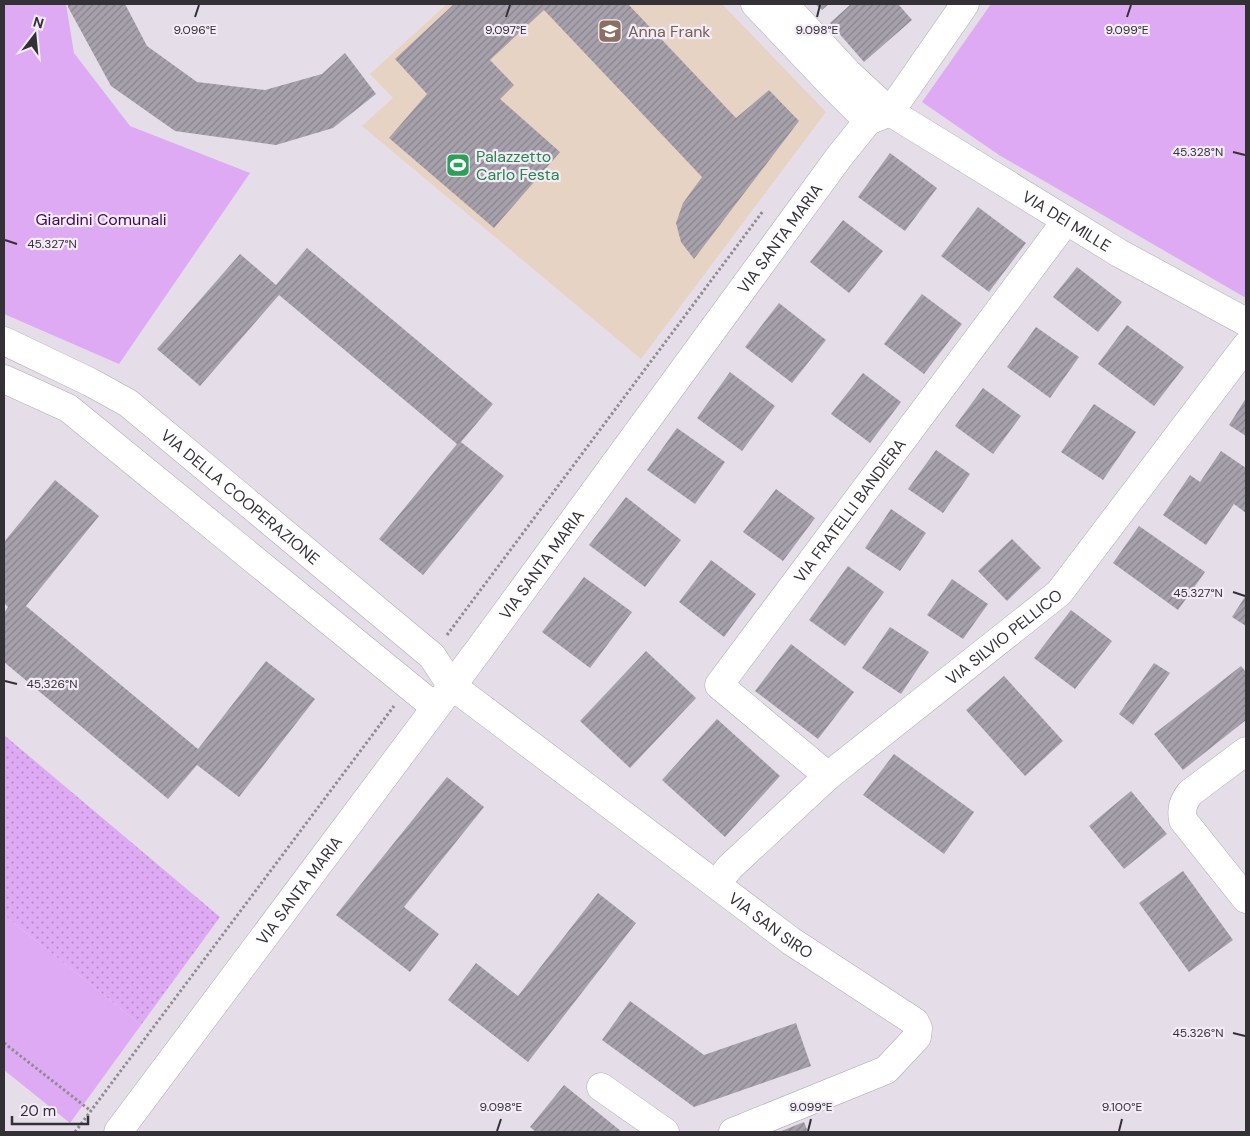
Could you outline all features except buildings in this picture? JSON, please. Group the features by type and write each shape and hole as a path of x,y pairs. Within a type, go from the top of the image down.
{"street":[{"path":"755,4 834,87 879,116"},
{"path":"784,4 848,74 879,116"},
{"name":"VIA SANTA MARIA","path":"118,1132 435,707 833,165 879,116 965,4"},
{"name":"VIA DEI MILLE","path":"879,116 1066,221 1119,253 1246,322"},
{"name":"VIA FRATELLI BANDIERA","path":"828,776 719,685 1066,221"},
{"name":"VIA DELLA COOPERAZIONE","path":"4,341 90,382 128,403 432,656 451,685"},
{"name":"VIA SILVIO PELLICO","path":"716,884 730,867 828,776 1059,593 1246,346"},
{"path":"4,379 68,408 435,707"},
{"name":"VIA SAN SIRO","path":"451,685 792,940 915,1022 918,1028 917,1037 886,1070 733,1132"},
{"path":"1246,751 1190,793 1184,801 1182,811 1183,820 1246,899"},
{"path":"601,1087 665,1132"}],"path":[{"path":"432,656 768,205"},
{"path":"75,1132 410,686"},
{"path":"4,1043 91,1111"}],"shaded area":[{"path":"447,4 722,4 826,112 641,359 362,126 393,98 370,74"}],"green space":[{"name":"Giardini Comunali","path":"4,4 66,4 74,53 130,126 250,173 119,364 4,314"},
{"path":"991,4 1246,4 1246,298 999,155 922,102"},
{"path":"4,735 220,917 141,1025 4,915"},
{"path":"4,915 141,1025 70,1123 4,1070"}],"place":[{"name":"Anna Frank","path":"610,31"},
{"name":"Palazzetto Carlo Festa","path":"458,165"}]}
